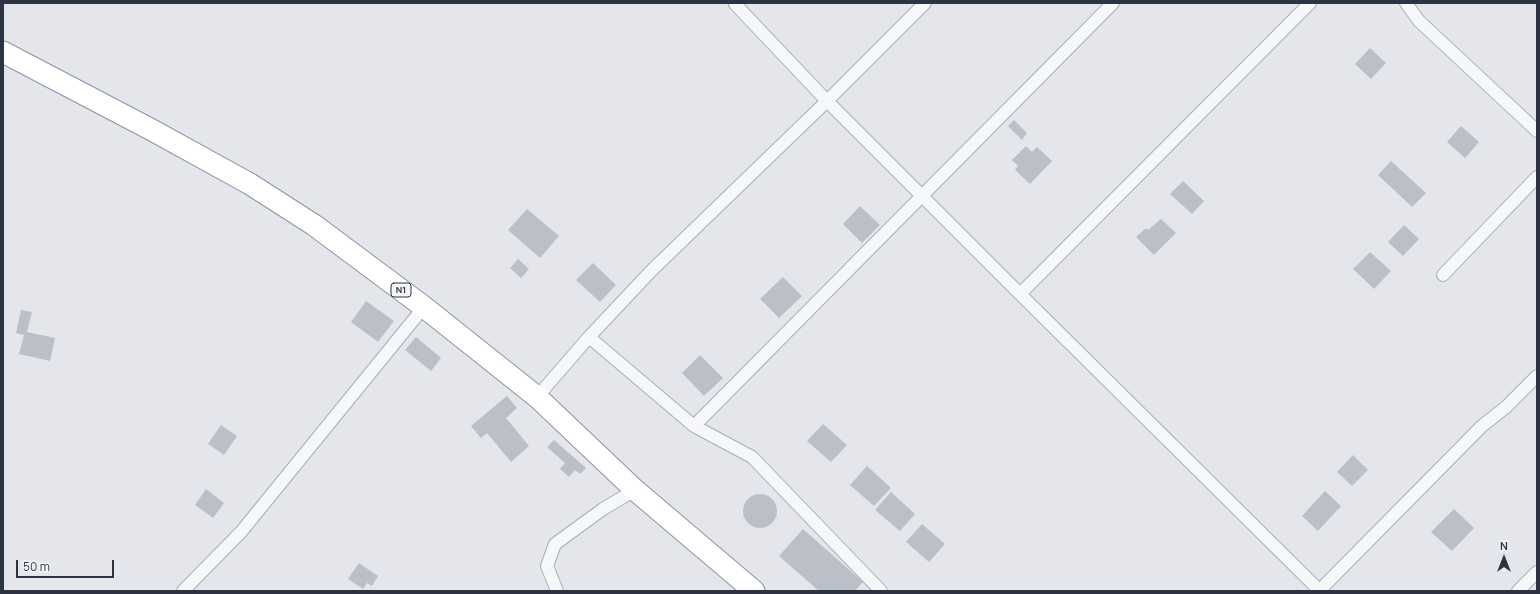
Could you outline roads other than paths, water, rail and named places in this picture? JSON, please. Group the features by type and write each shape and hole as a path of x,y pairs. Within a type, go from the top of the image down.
{"highway":[{"name":"N1","path":"3,52 152,130 250,184 314,226 424,307 537,397 635,490 754,591"}],"street":[{"path":"736,3 827,101 1320,591 1482,426 1506,408 1537,376"},
{"path":"537,397 589,337 651,271 827,101 925,3"},
{"path":"694,426 921,195 1113,3"},
{"path":"1020,294 1310,3"},
{"path":"1406,3 1419,21 1537,131"},
{"path":"1443,275 1537,177"},
{"path":"183,591 241,532 424,307"},
{"path":"589,337 694,426 752,457 880,591"},
{"path":"557,591 546,566 555,544 603,509 635,490"},
{"path":"1518,591 1537,572"}]}
